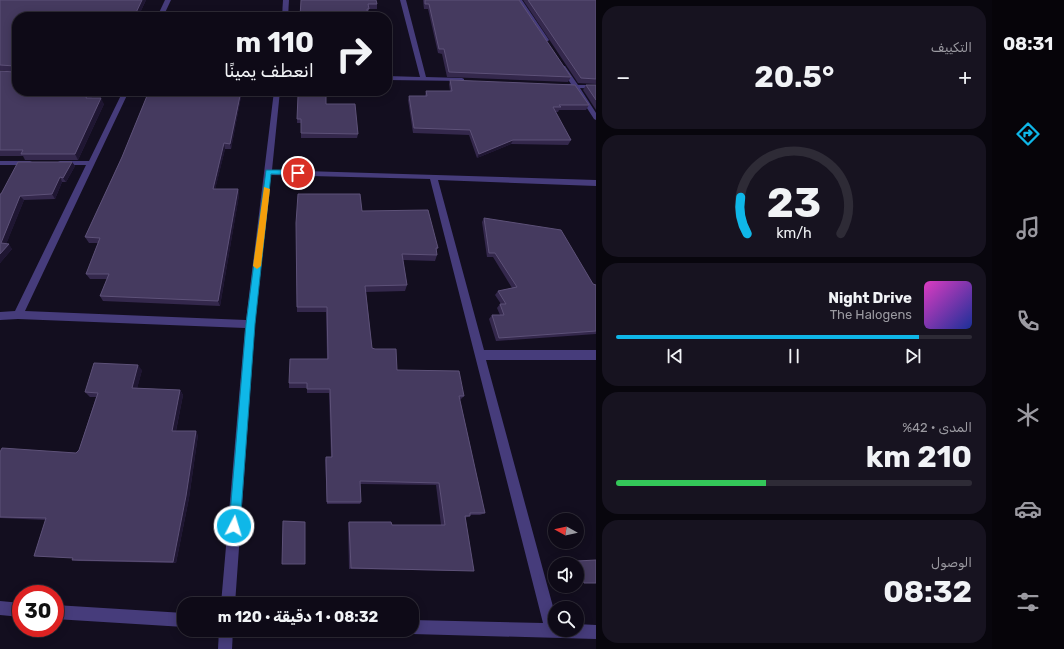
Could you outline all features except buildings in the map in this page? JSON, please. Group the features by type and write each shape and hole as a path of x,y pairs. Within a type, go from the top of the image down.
{"street":[{"path":"162,12 168,0"},
{"path":"285,12 286,0"},
{"path":"403,0 423,78"},
{"path":"519,0 550,47"},
{"path":"559,60 596,118"},
{"path":"392,78 423,78 469,81"},
{"path":"554,85 596,87"},
{"path":"18,314 124,96"},
{"path":"229,597 250,324 276,96"},
{"path":"0,163 38,163"},
{"path":"54,163 92,163"},
{"path":"268,172 596,183"},
{"path":"433,177 548,615"},
{"path":"0,316 18,314 250,324"},
{"path":"480,355 596,355"},
{"path":"0,608 12,609"},
{"path":"64,613 177,620"},
{"path":"419,627 548,630"},
{"path":"584,631 596,632"},
{"path":"224,649 225,637"}],"slow traffic":[{"path":"257,266 266,189"}],"route":[{"path":"234,526 250,324 268,172 298,173"}]}
